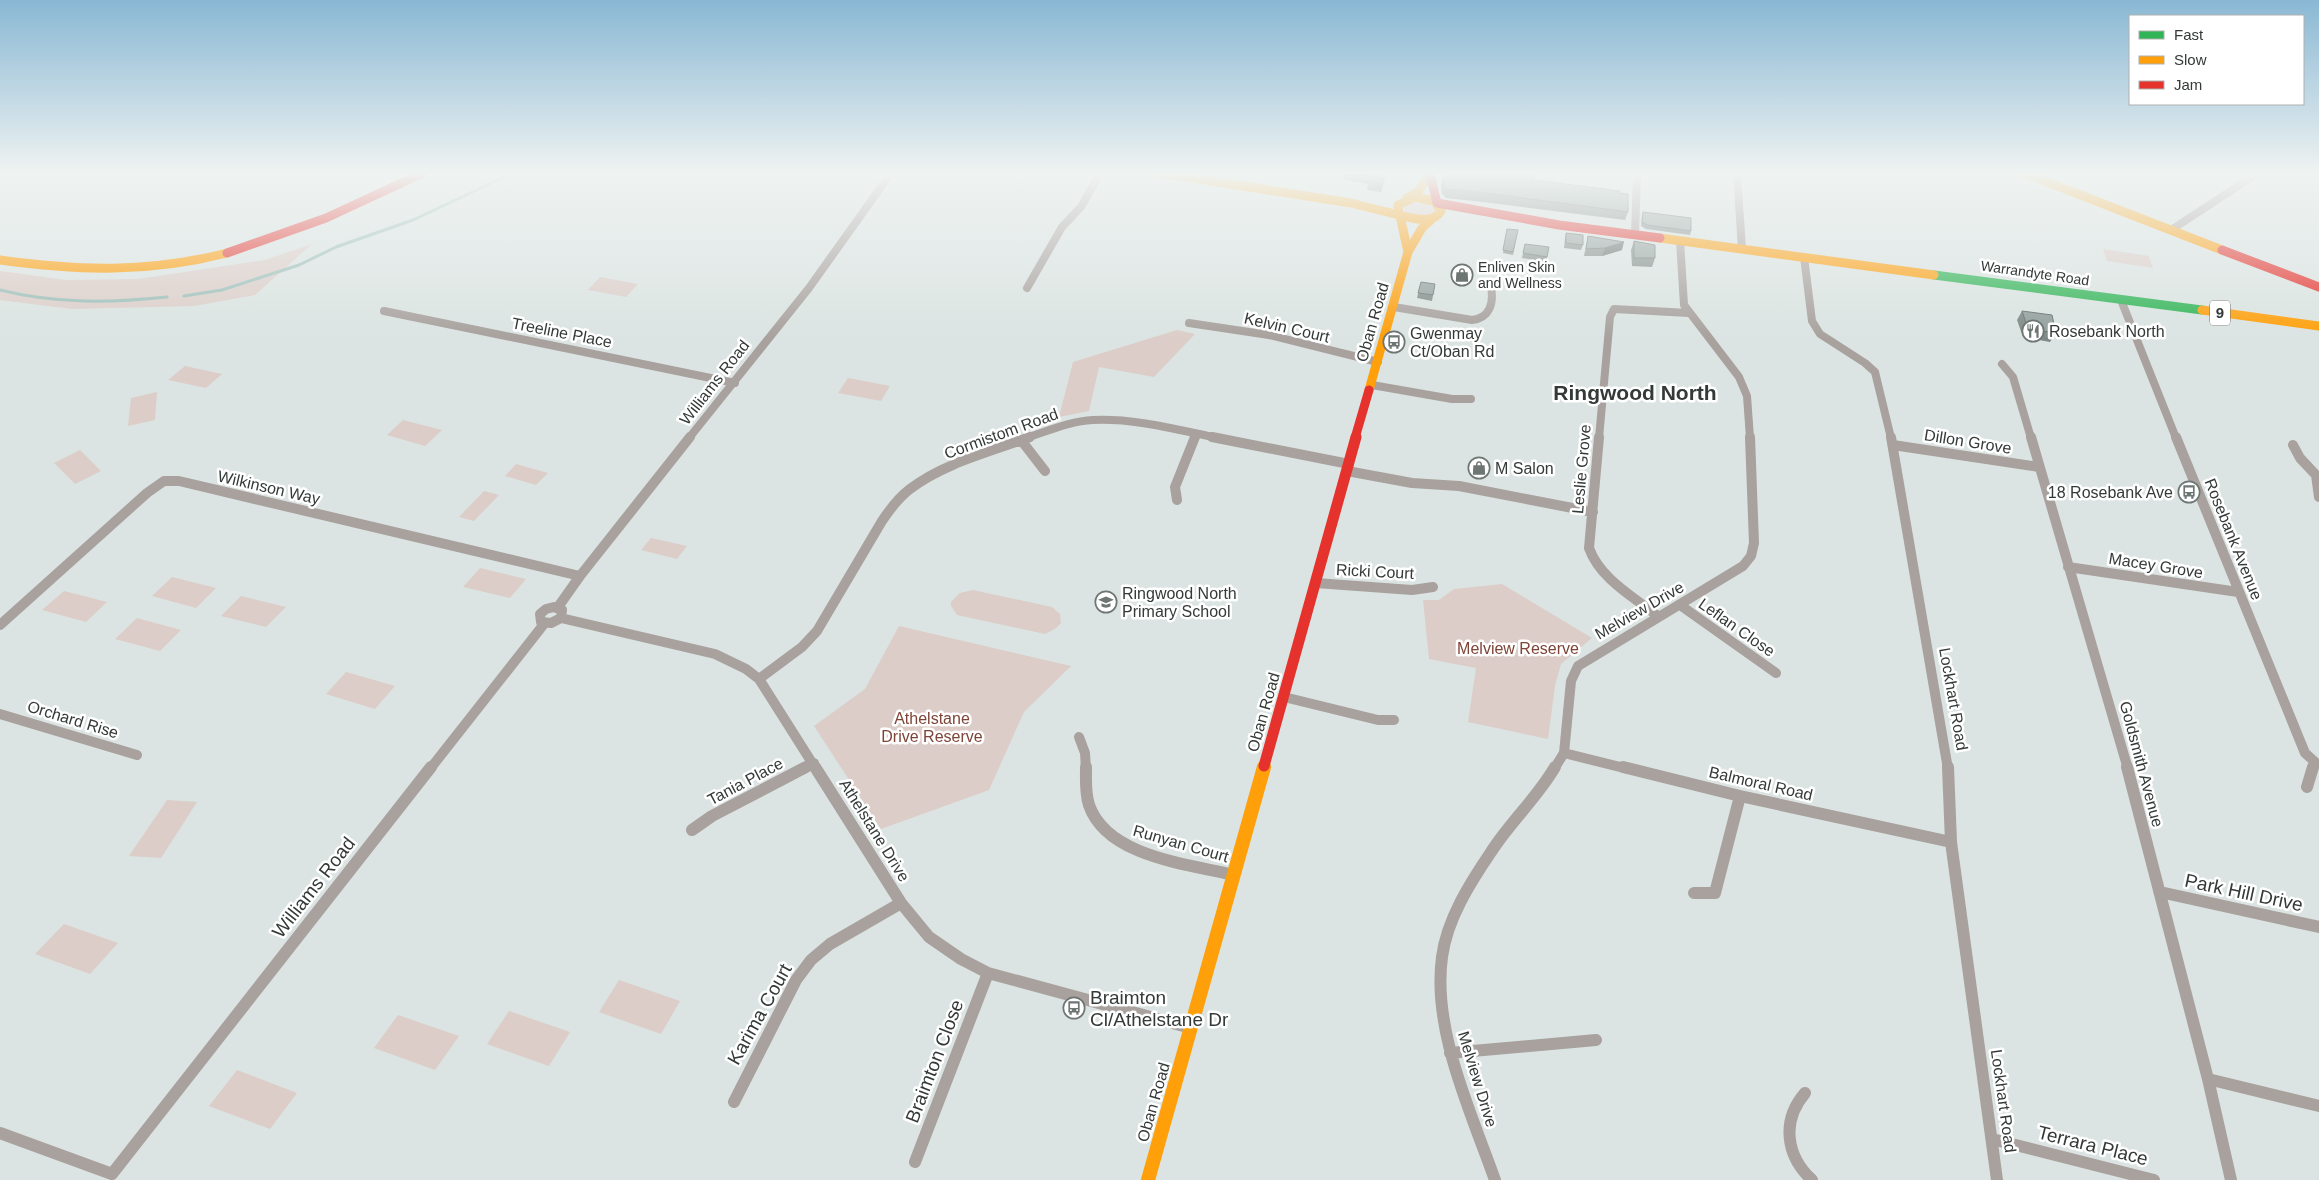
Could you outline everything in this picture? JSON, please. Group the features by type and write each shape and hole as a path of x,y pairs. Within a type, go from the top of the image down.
{"main road":[{"path":"0,260 49,269 97,272 177,265 235,252 309,228"},
{"name":"Oban Road","path":"1403,228 1408,252"},
{"name":"Oban Road","path":"1148,1180 1408,252 1422,228"},
{"name":"Warrandyte Road","path":"1583,228 2319,326"},
{"path":"2166,228 2319,287"}],"street":[{"name":"Williams Road","path":"558,607 580,576 809,288 851,228"},
{"path":"1027,288 1061,228"},
{"path":"1635,228 1635,235"},
{"path":"1741,228 1742,249"},
{"name":"Melview Drive","path":"1495,1180 1450,1053 1442,1005 1442,957 1456,910 1492,850 1542,789 1564,753 1571,682 1578,666 1742,566 1751,556 1754,544 1752,454 1746,396 1739,376 1688,313 1684,305 1680,241"},
{"name":"Lockhart Road","path":"1804,257 1812,320 1820,334 1865,363 1875,372 1893,445 1949,772 1951,842 1997,1180"},
{"path":"1394,307 1481,320 1487,316 1494,297 1491,287"},
{"name":"Rosebank Avenue","path":"2121,300 2305,753 2317,763 2307,787"},
{"name":"Leslie Grove","path":"1659,616 1614,581 1590,556 1592,512 1610,317 1614,309 1626,308 1674,314 1688,313"},
{"name":"Treeline Place","path":"384,311 735,383"},
{"name":"Kelvin Court","path":"1190,323 1202,327 1268,335 1378,362"},
{"name":"Goldsmith Avenue","path":"2002,364 2013,377 2124,755 2208,1079 2231,1180"},
{"path":"1372,385 1452,398 1471,399"},
{"name":"Cormistom Road","path":"759,679 802,648 817,631 882,521 893,505 910,488 945,469 1057,427 1092,420 1129,421 1196,434 1412,483 1460,486 1592,512"},
{"path":"1177,500 1175,487 1196,434"},
{"path":"1021,440 1045,470"},
{"name":"Dillon Grove","path":"1893,445 2039,467"},
{"path":"2293,445 2300,458 2318,475 2319,497"},
{"name":"Wilkinson Way","path":"0,625 147,493 164,481 179,482 580,576"},
{"name":"Macey Grove","path":"2068,567 2238,592"},
{"name":"Ricki Court","path":"1316,582 1412,590 1433,587"},
{"name":"Leflan Close","path":"1680,605 1776,673"},
{"path":"550,607 558,607 563,612 561,618 551,624 544,624 540,620 542,611 550,607"},
{"name":"Athelstane Drive","path":"561,618 715,654 746,669 759,679 901,903 929,936 961,959 988,973 1191,1028"},
{"name":"Williams Road","path":"0,1133 112,1174 544,624"},
{"path":"1284,697 1378,720 1394,720"},
{"name":"Orchard Rise","path":"0,714 137,755"},
{"name":"Runyan Court","path":"1079,737 1086,748 1088,799 1093,813 1110,836 1136,850 1234,875"},
{"name":"Balmoral Road","path":"1564,753 1740,796 1951,842"},
{"name":"Tania Place","path":"692,830 712,816 814,763"},
{"path":"1694,892 1715,893 1740,796"},
{"name":"Park Hill Drive","path":"2160,892 2319,928"},
{"name":"Karima Court","path":"734,1102 796,980 811,960 830,944 901,903"},
{"name":"Braimton Close","path":"915,1162 988,973"},
{"path":"1450,1053 1596,1040"},
{"path":"2208,1079 2319,1106"},
{"path":"1805,1092 1795,1102 1789,1122 1790,1140 1793,1157 1804,1174 1812,1180"},
{"name":"Terrara Place","path":"1992,1139 2154,1180"}],"green space":[{"path":"312,244 255,295 194,306 72,309 0,300 0,271 66,280 138,279 265,260"},
{"path":"2103,249 2149,256 2153,268 2107,261"},
{"path":"600,277 638,284 626,297 588,290"},
{"path":"1177,330 1195,334 1154,377 1099,367 1089,411 1059,417 1073,362"},
{"path":"185,366 222,374 206,388 168,380"},
{"path":"848,378 890,386 881,401 838,393"},
{"path":"157,392 155,420 128,426 131,398"},
{"path":"403,420 442,430 425,446 387,435"},
{"path":"80,450 101,471 75,484 54,463"},
{"path":"516,464 548,473 536,485 505,476"},
{"path":"484,491 499,495 474,521 459,517"},
{"path":"651,538 687,546 677,559 641,550"},
{"path":"480,568 526,579 510,598 463,587"},
{"path":"172,577 216,588 196,608 152,596"},
{"name":"Melview Reserve","path":"1502,584 1592,638 1561,664 1555,686 1548,739 1468,722 1476,668 1429,659 1423,600 1439,600 1454,589"},
{"path":"973,590 1052,607 1060,614 1061,623 1055,629 1045,634 957,615 951,606 951,602 960,593"},
{"path":"64,591 107,602 86,622 42,610"},
{"path":"241,596 286,607 266,627 221,616"},
{"path":"137,618 181,630 160,651 115,639"},
{"name":"Athelstane Drive Reserve","path":"899,626 1071,666 1024,712 989,790 881,829 814,726 865,689"},
{"path":"346,672 395,686 375,709 326,694"},
{"path":"167,800 197,802 161,858 129,856"},
{"path":"64,924 118,943 90,974 35,954"},
{"path":"619,980 680,1001 661,1034 599,1012"},
{"path":"509,1011 570,1032 549,1066 487,1044"},
{"path":"398,1015 459,1036 435,1070 374,1048"},
{"path":"237,1070 297,1093 270,1129 209,1106"}],"building":[{"path":"1669,228 1691,228 1691,231"},
{"path":"1507,229 1518,230 1513,252 1503,250"},
{"path":"1566,233 1583,235 1583,245 1566,243"},
{"path":"1588,236 1624,242 1605,248 1586,249"},
{"path":"1634,241 1655,245 1655,258 1634,258"},
{"path":"1525,244 1549,247 1547,257 1523,253"},
{"path":"1421,282 1435,284 1433,295 1418,293"},
{"path":"2022,311 2052,315 2056,333 2028,329"}],"waterway":[{"path":"184,296 222,290 299,265 336,247 390,228"},
{"path":"0,290 42,298 83,301 167,297"}],"traffic: fast":[{"path":"1934,275 2202,310"}],"traffic: slow":[{"path":"1403,228 1408,252"},
{"path":"1369,390 1408,252 1422,228"},
{"path":"2166,228 2222,250"},
{"path":"1660,238 1934,275"},
{"path":"0,260 57,267 114,270 170,265 227,253"},
{"path":"2202,310 2319,326"},
{"path":"1148,1180 1264,766"}],"traffic: jam":[{"path":"227,253 300,228"},
{"path":"1583,228 1660,238"},
{"path":"2222,250 2319,287"},
{"path":"1264,766 1369,390"}],"place":[{"name":"Enliven Skin and Wellness","path":"1462,275"},
{"name":"Rosebank North","path":"2033,331"},
{"name":"Gwenmay Ct/Oban Rd","path":"1394,342"},
{"name":"M Salon","path":"1479,468"},
{"name":"18 Rosebank Ave","path":"2189,492"},
{"name":"Ringwood North Primary School","path":"1106,602"},
{"name":"Braimton Cl/Athelstane Dr","path":"1074,1008"}],"district":[{"name":"Ringwood North","path":"1635,393"}]}
